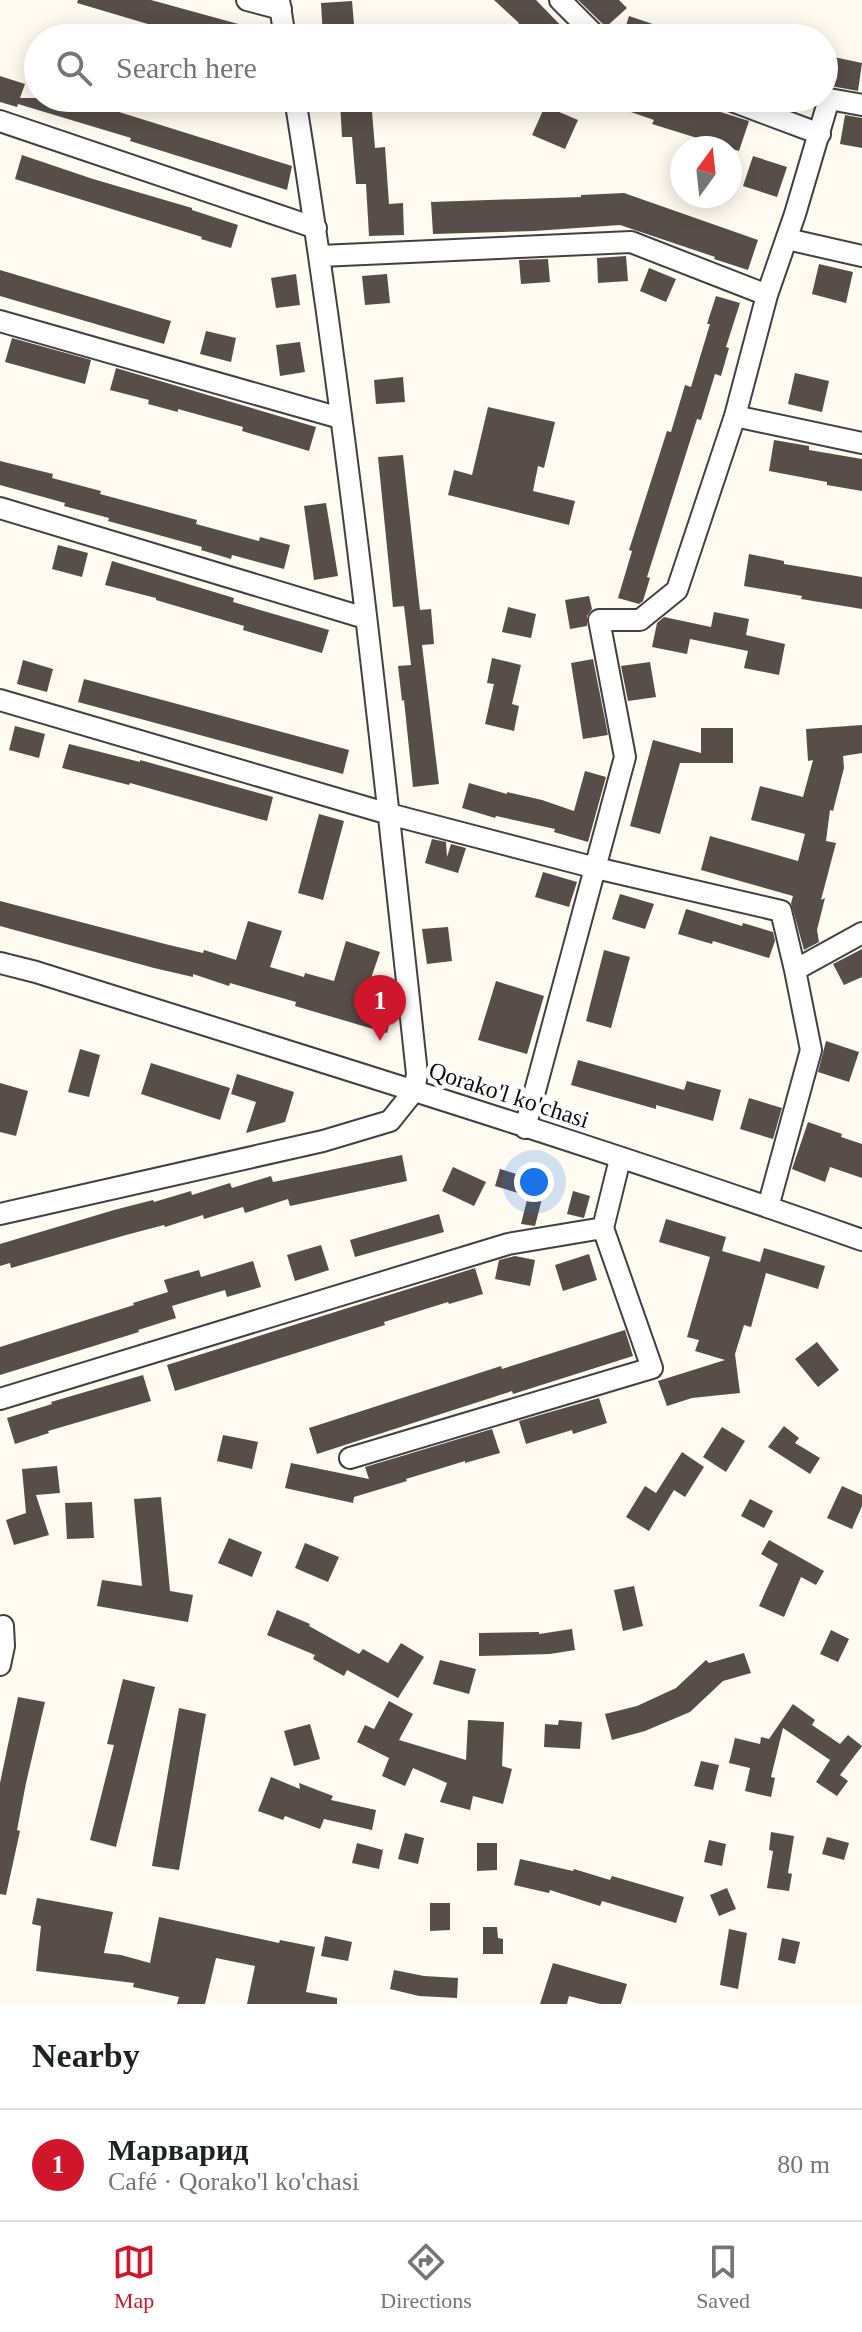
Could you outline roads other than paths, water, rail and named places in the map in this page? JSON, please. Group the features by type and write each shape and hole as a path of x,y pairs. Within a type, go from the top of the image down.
{"street":[{"path":"247,0 280,5"},
{"path":"560,0 584,24"},
{"path":"838,101 862,105"},
{"path":"0,1214 323,1141 390,1121 414,1091 417,1074 389,814 320,256 297,112"},
{"path":"761,112 820,134"},
{"path":"525,1128 625,757 599,620 640,620 677,590 735,416 767,295 826,112"},
{"path":"0,121 316,228"},
{"path":"787,239 862,256"},
{"path":"320,256 631,242 767,295"},
{"path":"0,321 340,418"},
{"path":"735,416 862,443"},
{"path":"0,508 365,618"},
{"path":"0,700 389,814 596,868 781,911 811,1050 768,1207"},
{"path":"795,970 862,933"},
{"name":"Qorako'l ko'chasi","path":"0,963 414,1091 862,1240"},
{"path":"350,1458 652,1368 603,1228 620,1159"},
{"path":"0,1399 508,1244 603,1228"},
{"path":"0,1627 3,1626 4,1646 0,1665"}],"place":[{"name":"Марварид","path":"380,1041"}]}
